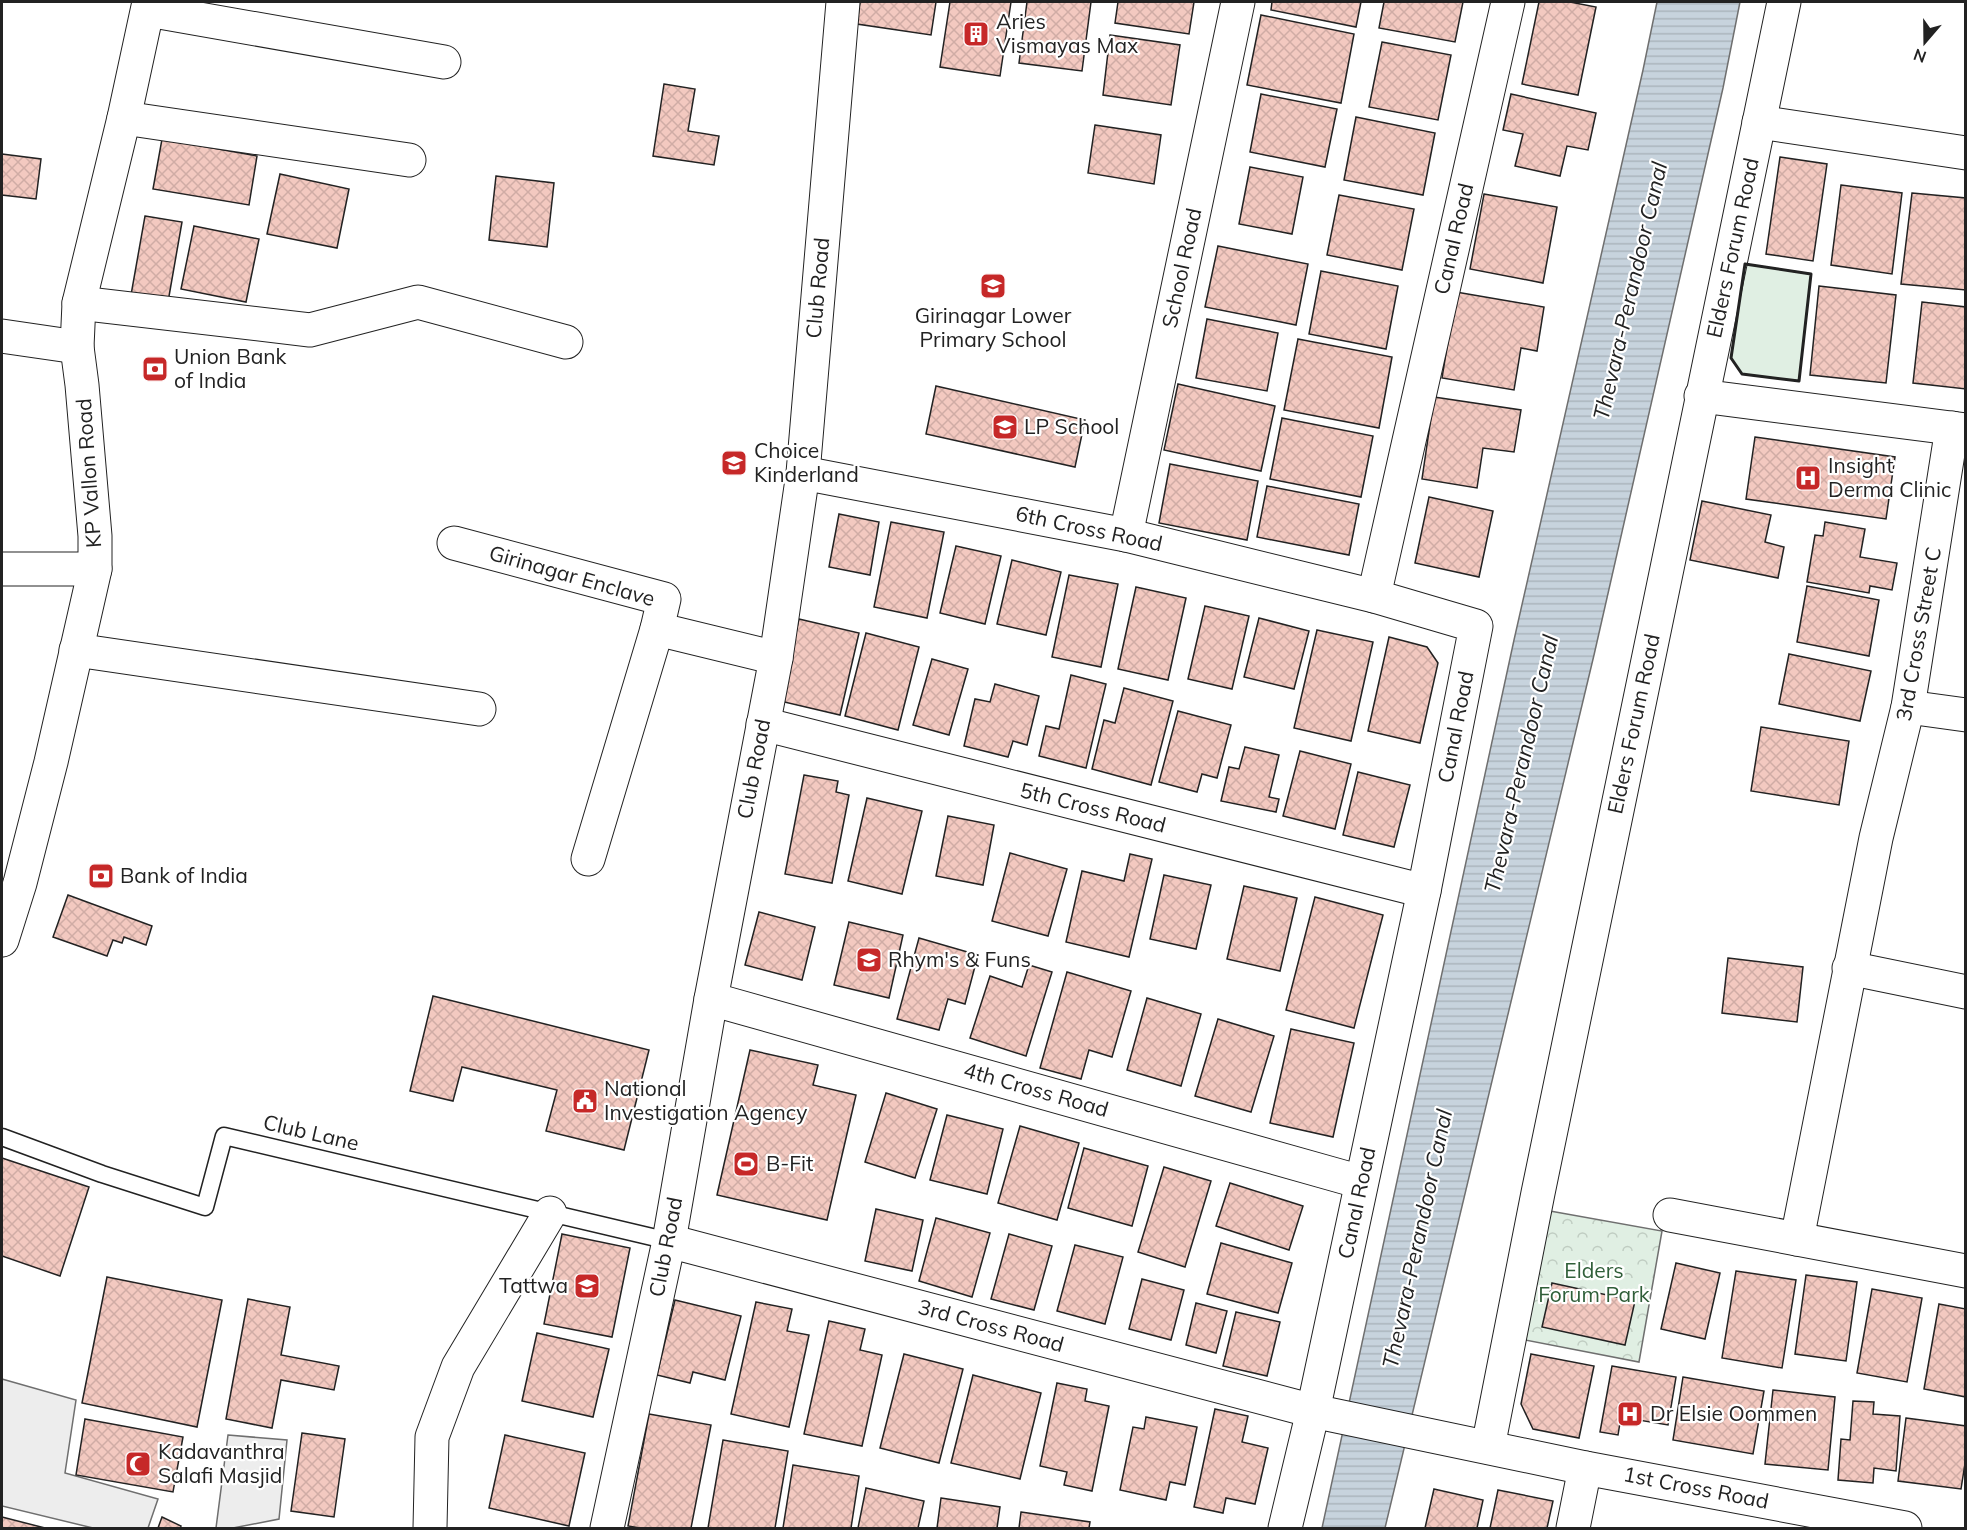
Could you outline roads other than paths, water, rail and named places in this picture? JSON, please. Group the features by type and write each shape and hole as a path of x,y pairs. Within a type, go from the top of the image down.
{"street":[{"name":"Club Road","path":"607,1528 669,1241 711,999 776,658 802,473 843,2"},
{"name":"School Road","path":"1126,535 1238,2"},
{"name":"Canal Road","path":"1285,1528 1313,1411 1424,891 1476,626 1374,596 1508,2"},
{"name":"Elders Forum Road","path":"1488,1447 1701,396 1784,2"},
{"path":"149,6 444,62"},
{"name":"KP Vallon Road","path":"2,940 20,883 51,762 95,569 94,524 77,347 79,303 149,6"},
{"path":"124,117 409,160"},
{"path":"1759,122 1965,153"},
{"path":"79,303 310,330 418,302 566,342"},
{"path":"2,336 77,347"},
{"path":"1701,396 1959,429"},
{"name":"3rd Cross Street C","path":"1797,1239 1876,838 1908,707 1959,429"},
{"name":"6th Cross Road","path":"802,473 1126,535 1374,596"},
{"name":"Girinagar Enclave","path":"454,543 664,599 588,859"},
{"path":"2,569 95,569"},
{"name":"Girinagar Enclave","path":"657,629 776,658"},
{"path":"76,651 479,709"},
{"path":"1908,707 1965,715"},
{"name":"5th Cross Road","path":"763,724 1424,891"},
{"path":"1849,968 1965,992"},
{"name":"4th Cross Road","path":"711,999 1361,1182"},
{"path":"430,1528 432,1437 458,1367 550,1213"},
{"path":"1670,1215 1965,1271"},
{"name":"3rd Cross Road","path":"669,1241 1313,1411 1488,1447"},
{"name":"1st Cross Road","path":"1488,1447 1834,1522 1905,1528"},
{"path":"1573,1528 1585,1468"}],"lane":[{"name":"Club Lane","path":"2,1137 102,1174 205,1207 224,1136 669,1241"}],"water":[{"name":"Thevara-Perandoor Canal","path":"1657,2 1740,2 1723,88 1594,655 1385,1528 1322,1528 1514,640"}],"place":[{"name":"Aries Vismayas Max","path":"976,34"},
{"name":"Girinagar Lower Primary School","path":"993,286"},
{"name":"Union Bank of India","path":"155,369"},
{"name":"LP School","path":"1005,427"},
{"name":"Choice Kinderland","path":"734,463"},
{"name":"Insight Derma Clinic","path":"1808,478"},
{"name":"Bank of India","path":"101,876"},
{"name":"Rhym's & Funs","path":"869,960"},
{"name":"National Investigation Agency","path":"585,1101"},
{"name":"B-Fit","path":"746,1164"},
{"name":"Tattwa","path":"587,1286"},
{"name":"Dr Elsie Oommen","path":"1630,1414"},
{"name":"Kadavanthra Salafi Masjid","path":"138,1464"}],"park label":[{"name":"Elders Forum Park","path":"1594,1283"}]}
